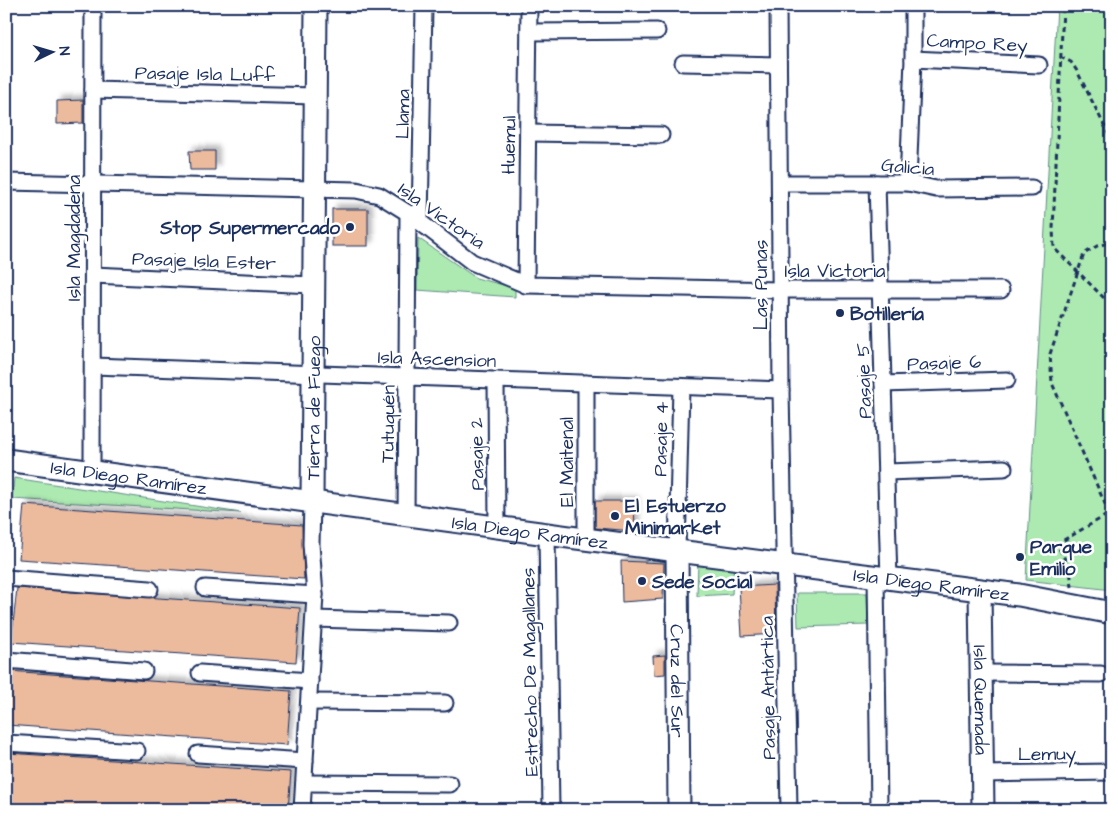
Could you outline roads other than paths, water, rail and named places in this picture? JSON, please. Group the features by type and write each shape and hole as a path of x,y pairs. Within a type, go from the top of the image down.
{"street":[{"name":"Isla Magdadena","path":"92,470 93,6"},
{"path":"303,6 316,6"},
{"name":"Tierra de Fuego","path":"302,810 316,595 311,544 316,6"},
{"name":"Llama","path":"414,218 424,6"},
{"name":"Huemul","path":"526,285 529,6"},
{"name":"Las Punas","path":"778,6 784,564"},
{"path":"908,183 914,59 912,6"},
{"path":"529,32 657,31"},
{"name":"Campo Rey","path":"914,59 1038,65"},
{"path":"683,63 778,65"},
{"name":"Pasaje Isla Luff","path":"93,90 315,96"},
{"path":"528,133 661,135"},
{"name":"Isla Victoria","path":"6,182 356,190 371,193 414,218 472,262 526,285 780,290 1001,290"},
{"name":"Galicia","path":"780,183 908,183 936,189 1032,188"},
{"name":"Pasaje 5","path":"877,183 886,472 882,577 879,810"},
{"name":"Tutuquén","path":"406,516 407,377 414,218"},
{"name":"Pasaje Isla Ester","path":"93,275 313,285"},
{"name":"Isla Ascension","path":"93,366 781,390"},
{"name":"Pasaje 2","path":"496,380 497,527"},
{"name":"Pasaje 6","path":"883,384 1007,380"},
{"name":"El Maitenal","path":"586,383 586,540"},
{"name":"Pasaje 4","path":"677,552 681,387"},
{"name":"Isla Diego Ramírez","path":"6,460 92,470 586,540 1019,595 1112,613"},
{"path":"886,472 1004,468"},
{"name":"Estrecho De Magallanes","path":"546,534 551,810"},
{"name":"Cruz del Sur","path":"677,552 679,810"},
{"name":"Pasaje Antártica","path":"784,564 790,810"},
{"path":"6,578 150,589"},
{"path":"205,588 316,595"},
{"name":"Isla Quemada","path":"980,590 983,810"},
{"path":"314,620 449,623"},
{"path":"6,660 144,670"},
{"path":"200,673 310,681"},
{"path":"981,673 1101,674"},
{"path":"309,702 445,704"},
{"path":"6,743 137,751"},
{"path":"198,754 305,760"},
{"name":"Lemuy","path":"982,774 1112,772"},
{"path":"304,783 450,784"}],"place":[{"name":"Stop Supermercado","path":"350,227"},
{"name":"Botillería","path":"840,313"},
{"name":"El Estuerzo Minimarket","path":"615,516"},
{"name":"Parque Emilio","path":"1020,557"},
{"name":"Sede Social","path":"642,581"}]}
